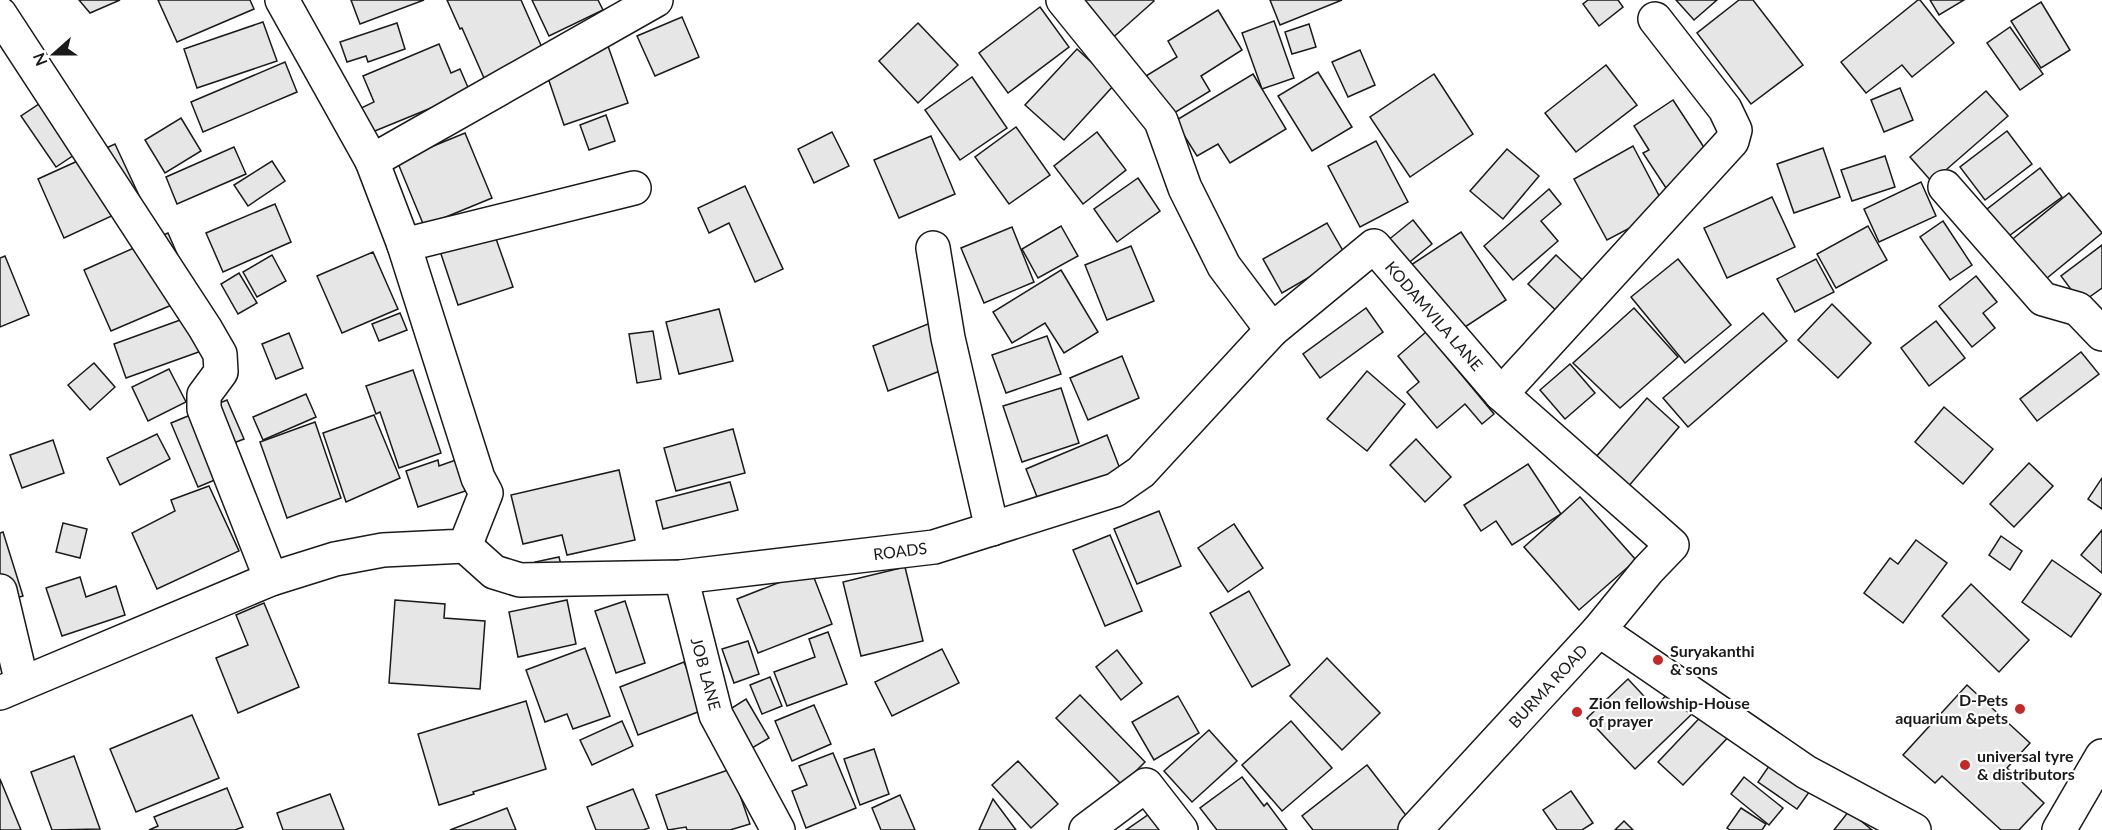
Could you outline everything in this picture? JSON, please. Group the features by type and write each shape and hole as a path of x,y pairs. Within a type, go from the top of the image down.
{"street":[{"path":"0,591 11,688 271,579 335,559 383,550 465,546 486,493 478,478 404,245 372,161 282,0"},
{"path":"372,161 656,0"},
{"path":"1063,0 1161,121 1185,188 1224,266 1272,330"},
{"path":"0,14 220,354 221,372 204,395 204,409 271,579"},
{"path":"1501,394 1732,141 1735,130 1725,109 1655,19"},
{"path":"1945,187 2043,299 2078,309 2102,334"},
{"path":"404,245 634,188"},
{"name":"KODAMVILA LANE","path":"1272,330 1374,246 1501,394 1672,545 1648,570 1599,630"},
{"path":"933,248 948,338 992,529"},
{"name":"ROADS","path":"465,546 494,572 520,580 681,577 934,547 1115,490 1141,472 1272,330"},
{"name":"JOB LANE","path":"681,577 716,715 778,830"},
{"name":"BURMA ROAD","path":"1415,830 1599,630 1806,772 1914,830"},
{"path":"2059,830 2102,756"},
{"path":"1086,830 1146,785 1181,830"}],"building":[{"path":"79,0 120,0 90,13"},
{"path":"158,0 250,0 254,9 177,42"},
{"path":"351,0 424,0 360,24"},
{"path":"447,0 521,0 544,52 484,78"},
{"path":"532,0 598,0 603,10 549,36"},
{"path":"1071,0 1153,0 1154,1 1108,42"},
{"path":"1270,0 1342,0 1280,25"},
{"path":"1588,0 1618,0 1623,7 1599,26 1583,4"},
{"path":"1676,0 1717,0 1694,20"},
{"path":"1739,0 1753,0 1803,65 1751,104 1697,33"},
{"path":"1918,0 1954,43 1912,77 1902,65 1866,93 1841,62"},
{"path":"1930,0 1964,0 1939,15"},
{"path":"2041,2 2070,50 2041,68 2011,21"},
{"path":"1040,7 1069,47 1008,93 979,53"},
{"path":"1218,10 1242,50 1201,76 1210,91 1166,118 1141,79 1177,57 1168,41"},
{"path":"682,17 699,57 655,76 637,36"},
{"path":"1274,21 1294,78 1262,89 1242,33"},
{"path":"263,22 277,61 197,88 184,49"},
{"path":"397,23 405,49 368,62 366,56 347,62 340,42"},
{"path":"918,23 958,65 918,103 879,61"},
{"path":"1309,24 1316,47 1292,54 1285,32"},
{"path":"2010,27 2043,74 2020,90 1987,43"},
{"path":"439,44 451,73 460,69 470,92 370,133 359,109 374,102 363,76"},
{"path":"608,46 628,103 564,125 545,69"},
{"path":"1077,49 1115,84 1064,140 1025,105"},
{"path":"1360,50 1375,85 1348,97 1332,62"},
{"path":"285,62 297,92 203,132 191,102"},
{"path":"1606,65 1637,105 1576,152 1545,113"},
{"path":"1318,72 1352,127 1312,151 1278,96"},
{"path":"1253,74 1286,129 1230,163 1218,144 1197,156 1175,121"},
{"path":"1434,74 1473,134 1410,177 1370,117"},
{"path":"972,77 1007,128 960,160 925,110"},
{"path":"63,88 98,139 56,167 21,116"},
{"path":"1900,88 1913,120 1884,132 1871,100"},
{"path":"1986,91 2008,116 1932,182 1910,157"},
{"path":"1673,100 1711,158 1666,188 1643,153 1649,150 1634,126"},
{"path":"606,115 615,141 589,150 580,125"},
{"path":"181,118 201,151 165,173 145,140"},
{"path":"1016,127 1050,175 1009,204 975,157"},
{"path":"2007,131 2032,164 1985,200 1960,167"},
{"path":"832,132 849,166 814,183 798,149"},
{"path":"1097,132 1126,170 1083,204 1054,166"},
{"path":"465,133 492,198 424,226 397,161"},
{"path":"931,136 955,194 899,218 874,160"},
{"path":"1376,141 1408,202 1360,227 1328,166"},
{"path":"115,144 142,202 64,238 38,179"},
{"path":"1633,146 1666,209 1607,240 1574,179"},
{"path":"234,147 246,174 177,204 166,177"},
{"path":"1823,148 1840,197 1794,213 1777,164"},
{"path":"1507,149 1539,176 1503,219 1470,191"},
{"path":"1885,156 1895,187 1852,201 1841,170"},
{"path":"272,161 285,181 248,206 234,185"},
{"path":"2040,168 2062,197 2002,241 1982,213"},
{"path":"1138,178 1160,211 1117,242 1094,209"},
{"path":"1921,182 1936,216 1879,242 1864,209"},
{"path":"745,186 783,269 755,282 729,223 709,233 698,208"},
{"path":"1549,189 1561,204 1541,221 1558,241 1513,280 1484,246"},
{"path":"2069,193 2102,233 2041,283 2009,242"},
{"path":"1772,197 1795,247 1727,278 1704,228"},
{"path":"275,204 291,242 223,272 206,233"},
{"path":"1413,220 1432,244 1406,265 1387,241"},
{"path":"1943,221 1972,265 1950,280 1920,237"},
{"path":"1327,223 1346,256 1282,293 1263,259"},
{"path":"1061,226 1078,256 1038,278 1022,249"},
{"path":"1868,226 1887,260 1836,288 1817,254"},
{"path":"1012,227 1034,282 984,303 961,248"},
{"path":"1461,232 1506,300 1459,331 1408,267"},
{"path":"168,233 195,295 111,331 84,270"},
{"path":"494,233 513,287 458,305 440,251"},
{"path":"2102,245 2102,288 2081,303 2061,276"},
{"path":"1131,246 1154,301 1107,320 1085,265"},
{"path":"373,252 398,309 342,333 317,276"},
{"path":"272,255 286,281 257,297 243,272"},
{"path":"1556,255 1593,290 1565,319 1528,284"},
{"path":"5,256 29,315 0,327 0,258"},
{"path":"1678,259 1731,325 1685,363 1631,297"},
{"path":"1816,259 1834,292 1795,312 1777,279"},
{"path":"1061,270 1098,332 1064,353 1045,323 1012,343 993,312"},
{"path":"239,273 257,303 238,314 221,284"},
{"path":"1976,276 1997,302 1983,313 1995,328 1972,347 1939,306"},
{"path":"1832,304 1871,343 1838,378 1798,340"},
{"path":"1366,308 1383,332 1320,378 1303,354"},
{"path":"1634,308 1678,357 1620,408 1573,363"},
{"path":"719,309 733,361 679,374 666,322"},
{"path":"400,313 407,330 379,341 372,324"},
{"path":"1763,313 1787,341 1688,427 1663,398"},
{"path":"194,315 207,349 126,378 114,344"},
{"path":"1936,321 1965,358 1929,386 1901,348"},
{"path":"933,322 940,371 888,391 873,346"},
{"path":"653,331 661,379 637,383 629,334"},
{"path":"1426,332 1494,414 1482,424 1465,404 1437,428 1407,392 1419,382 1398,356"},
{"path":"289,333 303,368 276,379 262,344"},
{"path":"1047,336 1061,374 1006,393 992,355"},
{"path":"2081,352 2099,374 2037,421 2020,399"},
{"path":"1122,356 1139,398 1088,420 1070,378"},
{"path":"94,363 115,387 90,410 68,385"},
{"path":"1570,364 1595,393 1565,419 1540,390"},
{"path":"169,369 186,402 148,421 132,387"},
{"path":"413,370 441,453 399,468 380,412 376,414 366,386"},
{"path":"1367,371 1405,404 1367,451 1327,419"},
{"path":"1061,388 1079,443 1022,462 1003,406"},
{"path":"306,394 316,417 263,440 253,417"},
{"path":"1647,398 1679,427 1622,494 1589,465"},
{"path":"227,400 244,439 231,444 241,469 198,487 171,423"},
{"path":"1944,407 1993,449 1963,484 1915,442"},
{"path":"374,415 400,478 346,502 323,433"},
{"path":"315,422 341,498 287,518 260,442"},
{"path":"733,429 745,473 676,491 664,448"},
{"path":"157,434 170,459 120,485 107,458"},
{"path":"1107,435 1122,474 1041,507 1026,469"},
{"path":"1416,439 1451,477 1425,502 1390,465"},
{"path":"53,440 64,473 22,488 10,455"},
{"path":"467,456 477,487 418,507 406,471 438,460 439,466"},
{"path":"2029,463 2053,486 2014,527 1990,504"},
{"path":"1528,464 1561,514 1512,545 1496,521 1481,531 1464,505"},
{"path":"619,470 635,540 567,555 562,535 523,544 511,495"},
{"path":"2102,478 2102,509 2088,499"},
{"path":"730,482 738,510 663,529 656,501"},
{"path":"209,486 239,551 157,589 132,533 175,511 171,500"},
{"path":"1580,497 1636,560 1579,610 1524,547"},
{"path":"1159,511 1181,566 1137,584 1114,529"},
{"path":"63,523 87,529 80,558 56,552"},
{"path":"1234,524 1263,568 1228,592 1198,548"},
{"path":"2102,530 2102,573 2081,555"},
{"path":"3,532 23,596 0,603 0,533"},
{"path":"1110,535 1142,611 1105,626 1073,550"},
{"path":"2001,536 2022,551 2010,570 1989,555"},
{"path":"1916,540 1947,563 1903,623 1864,593 1890,558 1898,564"},
{"path":"559,557 563,573 539,579 535,562"},
{"path":"2052,560 2101,594 2071,637 2022,602"},
{"path":"905,567 923,641 861,656 843,582"},
{"path":"811,570 832,624 758,653 737,599"},
{"path":"80,577 86,597 116,586 125,615 62,636 46,588"},
{"path":"1971,584 2029,640 1999,672 1942,616"},
{"path":"1249,591 1290,665 1252,687 1210,613"},
{"path":"395,600 445,604 444,618 485,621 480,689 389,683"},
{"path":"567,600 576,644 518,657 509,612"},
{"path":"625,601 645,663 616,673 595,611"},
{"path":"264,603 299,687 238,713 216,658 248,645 236,615"},
{"path":"828,632 847,684 787,706 774,672 815,657 809,639"},
{"path":"748,641 759,674 734,683 722,649"},
{"path":"585,648 610,716 573,729 567,714 545,722 526,670"},
{"path":"942,649 959,683 892,716 875,682"},
{"path":"1117,650 1142,683 1121,700 1096,667"},
{"path":"1327,658 1380,713 1342,750 1290,696"},
{"path":"684,662 703,710 638,735 620,687"},
{"path":"770,677 782,706 762,714 750,685"},
{"path":"1628,679 1654,707 1673,689 1694,712 1635,769 1587,718"},
{"path":"1967,685 2030,743 2007,768 2044,803 2019,830 2001,830 1942,776 1935,783 1903,755"},
{"path":"1080,695 1145,762 1122,785 1056,718"},
{"path":"1178,696 1199,733 1154,760 1132,722"},
{"path":"746,699 769,738 747,751 724,713"},
{"path":"526,701 546,769 439,805 418,734"},
{"path":"814,705 831,744 792,761 775,721"},
{"path":"1710,707 1735,730 1683,785 1658,762"},
{"path":"192,715 219,778 136,812 110,749"},
{"path":"622,721 633,746 592,765 580,740"},
{"path":"1291,721 1332,768 1282,811 1242,765"},
{"path":"1209,730 1237,761 1192,802 1164,771"},
{"path":"874,749 889,794 860,805 844,759"},
{"path":"833,753 856,808 806,828 792,791 807,785 799,766"},
{"path":"74,756 100,829 52,830 31,772"},
{"path":"1776,756 1815,784 1797,809 1758,782"},
{"path":"1018,761 1058,804 1031,828 992,785"},
{"path":"1367,765 1412,823 1403,830 1313,830 1302,816"},
{"path":"731,769 750,824 730,830 687,830 686,827 668,830 656,795"},
{"path":"1242,777 1264,806 1267,803 1287,830 1217,830 1200,808"},
{"path":"1744,777 1783,808 1769,825 1731,794"},
{"path":"0,779 21,830 0,830"},
{"path":"227,788 243,827 235,830 149,830 158,826 154,817"},
{"path":"633,789 649,828 596,830 587,807"},
{"path":"1571,791 1593,823 1582,830 1557,830 1543,810"},
{"path":"330,794 344,830 283,830 277,813"},
{"path":"900,795 915,830 881,830 872,808"},
{"path":"993,799 1016,830 979,830"},
{"path":"507,808 516,830 450,830"},
{"path":"1741,808 1766,824 1762,830 1730,830 1727,828"},
{"path":"1155,810 1168,830 1126,830"},
{"path":"1849,811 1872,830 1834,830"},
{"path":"1624,821 1633,830 1615,830"}],"place":[{"name":"Suryakanthi & sons","path":"1658,660"},
{"name":"D-Pets aquarium &pets","path":"2020,709"},
{"name":"Zion fellowship-House of prayer","path":"1577,712"},
{"name":"universal tyre & distributors","path":"1965,765"}]}
